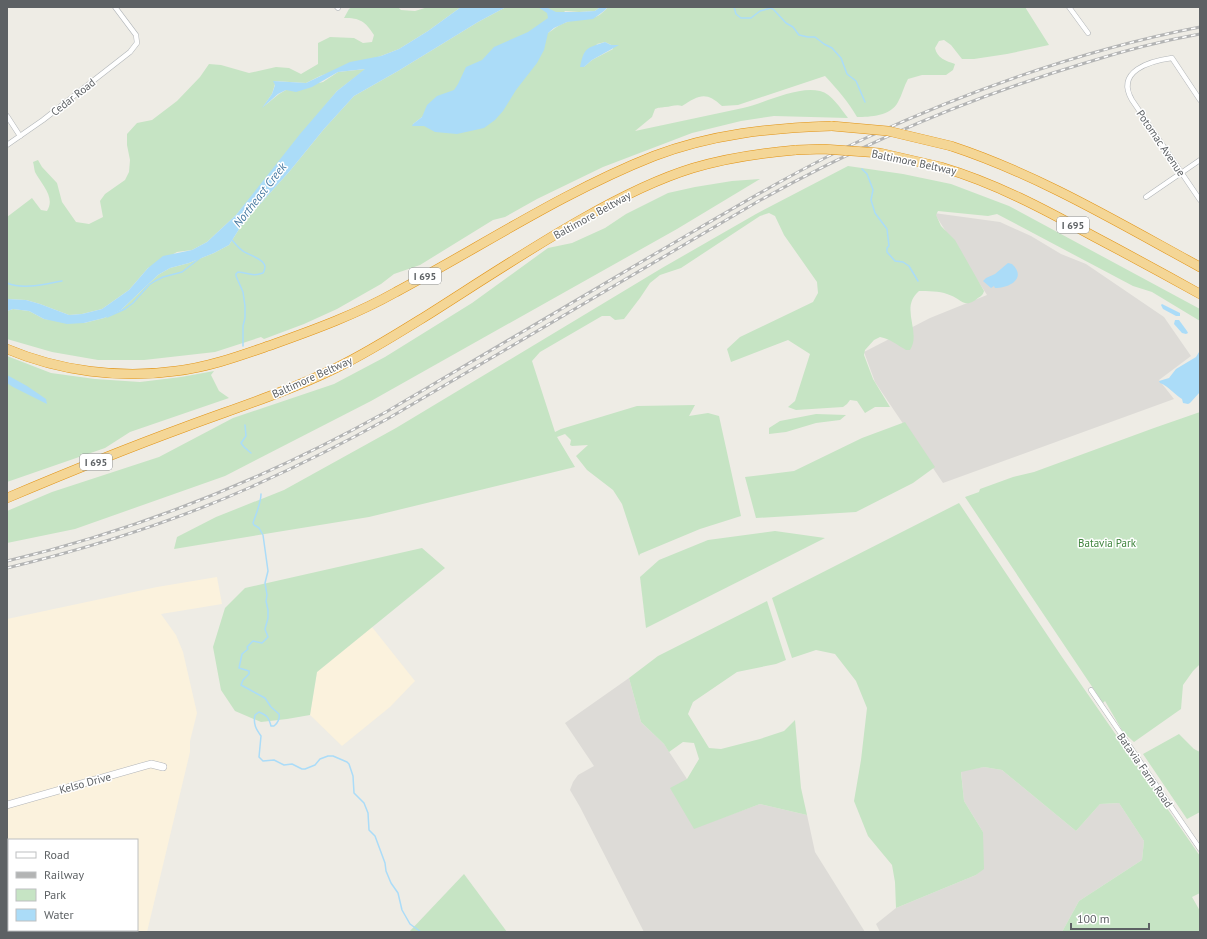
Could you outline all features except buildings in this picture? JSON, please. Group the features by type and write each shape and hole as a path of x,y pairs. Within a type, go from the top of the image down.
{"highway":[{"name":"Baltimore Beltway","path":"7,349 50,363 108,373 170,372 222,362 306,333 368,307 396,293 549,206 622,169 657,155 715,138 743,132 774,128 832,126 888,131 951,146 1002,164 1046,184 1200,267"},
{"name":"Baltimore Beltway","path":"7,498 185,427 291,388 335,368 363,354 561,231 603,207 665,178 715,162 744,156 796,150 830,150 880,153 941,166 968,175 1036,205 1200,294"},
{"path":"7,491 185,427"}],"street":[{"name":"Cedar Road","path":"7,145 43,120 130,52 136,45 138,41 136,35 115,7"},
{"path":"1069,7 1088,33"},
{"name":"Potomac Avenue","path":"1200,100 1172,58 1158,60 1142,67 1132,74 1127,83 1128,93 1132,100 1200,200"},
{"path":"7,116 20,136"},
{"path":"1146,197 1200,160"},
{"name":"Batavia Farm Road","path":"1091,690 1200,848"},
{"name":"Kelso Drive","path":"7,805 151,764 163,767"}],"shaded area":[{"path":"934,213 1000,222 1031,236 1061,254 1086,264 1164,317 1191,356 1159,380 1174,399 943,483 875,382 864,352 930,318 987,295"},
{"path":"217,577 222,604 161,614 176,635 183,652 197,713 190,741 190,752 147,932 7,932 7,619 157,587"},
{"path":"372,627 415,681 390,707 342,746 310,715 317,672"},
{"path":"629,678 641,722 664,744 687,779 694,828 760,804 807,815 815,852 865,932 644,932 570,790 578,775 594,766 565,723"},
{"path":"984,767 1002,770 1076,831 1100,804 1119,803 1144,841 1142,860 1079,901 1062,932 880,932 876,924 896,908 976,875 983,869 983,832 964,801 961,771"}],"green space":[{"path":"352,7 398,7 401,10 415,11 428,7 461,7 428,31 399,49 320,76 306,83 274,81 275,84 272,94 263,107 286,90 323,82 338,72 366,69 337,91 236,215 207,242 192,250 177,252 148,268 129,290 102,309 82,314 69,315 26,300 7,299 7,217 32,198 41,210 47,211 50,201 47,191 35,172 33,162 38,160 42,167 57,183 62,202 76,222 89,224 103,217 100,201 105,194 125,180 129,172 130,160 127,145 127,134 137,123 152,120 177,101 200,77 209,64 221,65 249,73 276,67 289,68 301,74 318,64 318,43 330,37 354,38 363,43 372,42 374,35 365,23 354,19 344,18 349,9"},
{"path":"506,7 600,7 595,11 565,11 548,33 564,23 598,16 608,7 1025,7 1049,45 1007,54 974,59 962,59 951,45 944,40 939,41 935,48 936,51 942,59 955,64 953,70 946,75 922,75 908,79 895,107 880,115 868,117 857,117 846,100 825,76 738,105 722,106 711,98 702,96 693,99 682,106 676,105 656,108 652,117 635,131 752,106 791,93 811,90 820,91 828,95 836,102 848,118 774,116 741,121 692,133 603,167 537,199 505,217 493,220 420,265 394,274 381,284 337,309 304,324 264,339 261,337 215,352 144,360 98,360 52,352 7,339 7,311 13,309 29,311 44,319 84,323 104,318 121,310 158,275 170,268 189,263 229,245 243,223 354,96 478,22","holes":["605,42 613,46 613,49 592,60 584,67 597,44","422,117 424,126 415,126 413,124"]},
{"path":"848,166 903,174 951,184 1009,206 1200,309 1200,321 1152,292 1133,286 997,214 988,216 938,211 936,215 941,226 955,240 984,291 981,296 969,303 966,303 944,293 919,291 913,298 911,305 914,336 910,350 906,350 891,341 880,337 874,340 865,350 864,355 873,379 890,407 875,407 865,413 857,401 850,400 843,407 796,410 788,407 795,401 810,354 788,340 731,362 727,349 740,337 813,302 818,293 817,282 784,235 775,216 769,213 760,216 681,268 660,275 650,283 624,319 615,320 610,316 602,316 540,352 532,361 555,432 637,406 695,405 689,416 708,413 719,416 741,516 700,529 640,554 639,556 622,504 613,490 587,470 576,456 588,445 572,446 570,445 571,440 565,434 557,437 575,467 369,517 174,549 177,537 216,517 284,490 396,428 662,268 756,214"},
{"path":"760,179 677,229 371,401 225,476 75,529 7,543 7,511 52,492 159,457 233,418 334,384 385,357 472,303 548,248 572,243 605,228 626,214 668,193 732,181"},
{"path":"7,356 51,373 95,379 140,382 214,371 211,375 219,391 229,398 130,432 105,448 7,482"},
{"name":"Batavia Park","path":"1200,412 1200,664 1183,685 1181,709 1134,742 1123,732 1105,701 1103,703 965,497 979,492 980,489 1013,477 1034,472"},
{"path":"816,414 846,415 840,420 816,423 786,432 769,434 769,428 780,421"},
{"path":"905,422 935,467 913,483 856,512 756,518 745,477 794,471 862,438"},
{"path":"959,503 1062,657 1200,856 1200,893 1192,897 1200,911 1200,932 1062,932 1079,901 1142,860 1144,841 1119,803 1100,804 1076,831 1002,770 984,767 961,772 964,801 983,832 984,869 976,875 896,908 895,882 892,865 868,836 854,801 861,760 867,708 856,681 835,654 816,650 792,658 772,598"},
{"path":"775,531 825,538 646,628 640,577 659,560 708,540"},
{"path":"422,548 445,568 317,672 310,715 261,722 235,711 221,690 213,647 225,608 245,588"},
{"path":"767,601 786,660 776,664 737,672 693,702 688,714 709,748 721,749 784,731 795,720 801,788 807,815 760,804 694,829 670,788 687,779 699,759 694,743 683,742 669,752 664,744 641,722 629,678 658,656"},
{"path":"1179,734 1194,749 1200,752 1200,812 1187,819 1143,754"},
{"path":"464,874 507,932 409,932"}],"water":[{"name":"Northeast Creek","path":"461,7 506,7 478,22 354,96 243,223 229,245 189,263 170,268 158,275 121,310 104,318 84,323 67,324 44,319 29,311 13,309 7,311 7,299 26,300 69,315 82,314 102,309 129,290 148,268 163,256 192,250 207,242 236,215 300,134 337,91 365,69 338,72 312,87 296,92 286,90 278,94 262,108 272,94 275,85 273,81 306,83 350,62 381,56 399,49 428,31"},
{"path":"538,7 546,7 556,12 579,12 595,11 600,7 608,7 593,19 567,22 554,28 548,33 544,50 537,63 516,90 503,111 495,120 484,128 457,134 435,132 424,126 412,126 422,117 427,105 437,96 454,90 466,67 482,60 494,47 528,32 548,18 547,13"},
{"path":"605,42 611,45 619,45 592,60 584,67 580,67 587,49"},
{"path":"1008,263 1012,264 1018,274 1015,281 1011,284 1001,288 995,288 994,286 991,288 983,281 995,274"},
{"path":"1162,304 1180,313 1180,316 1176,316 1163,309"},
{"path":"1175,320 1179,320 1188,333 1182,333 1174,324"},
{"path":"1199,352 1200,392 1190,403 1183,403 1182,399 1159,381 1169,378 1176,369 1196,357"},
{"path":"7,375 46,399 47,404 7,383"}],"waterway":[{"path":"734,7 736,14 741,18 751,18 760,11 771,8 786,23 793,27 799,35 815,37 832,48 841,58 847,74 856,81 865,102"},
{"path":"862,169 867,174 873,190 871,200 875,213 887,229 889,246 887,248 887,252 895,261 903,262 909,266 918,281"},
{"path":"232,240 241,250 262,262 265,267 263,273 259,274 253,275 238,272 236,274 243,292 245,306 243,346"},
{"name":"Northeast Creek","path":"107,317 125,309 155,281 163,277 182,272 200,258"},
{"path":"7,283 27,286 62,281"},
{"path":"245,425 246,436 241,443 251,453"},
{"path":"261,494 253,523 259,528 263,535 268,571 265,583 268,610 268,618 265,629 268,637 262,643 253,641 247,647 248,649 242,654 239,668 249,671 249,674 243,680 241,685 265,698 271,707 279,714 277,723 274,726 271,726 264,714 259,712 255,715 255,726 261,736 259,757 263,761 274,760 284,765 292,764 302,769 315,765 320,759 328,756 333,756 349,764 353,776 354,793 364,803 368,813 369,830 375,836 385,863 386,871 391,883 398,893 402,910 410,924 421,932"}],"railway":[{"path":"7,561 106,534 202,500 295,459 386,412 759,193 840,150 908,119 1031,72 1115,47 1200,27"},
{"path":"7,568 100,543 161,523 222,500 303,463 389,418 757,202 876,141 959,107 1042,76 1128,50 1200,34"}]}
